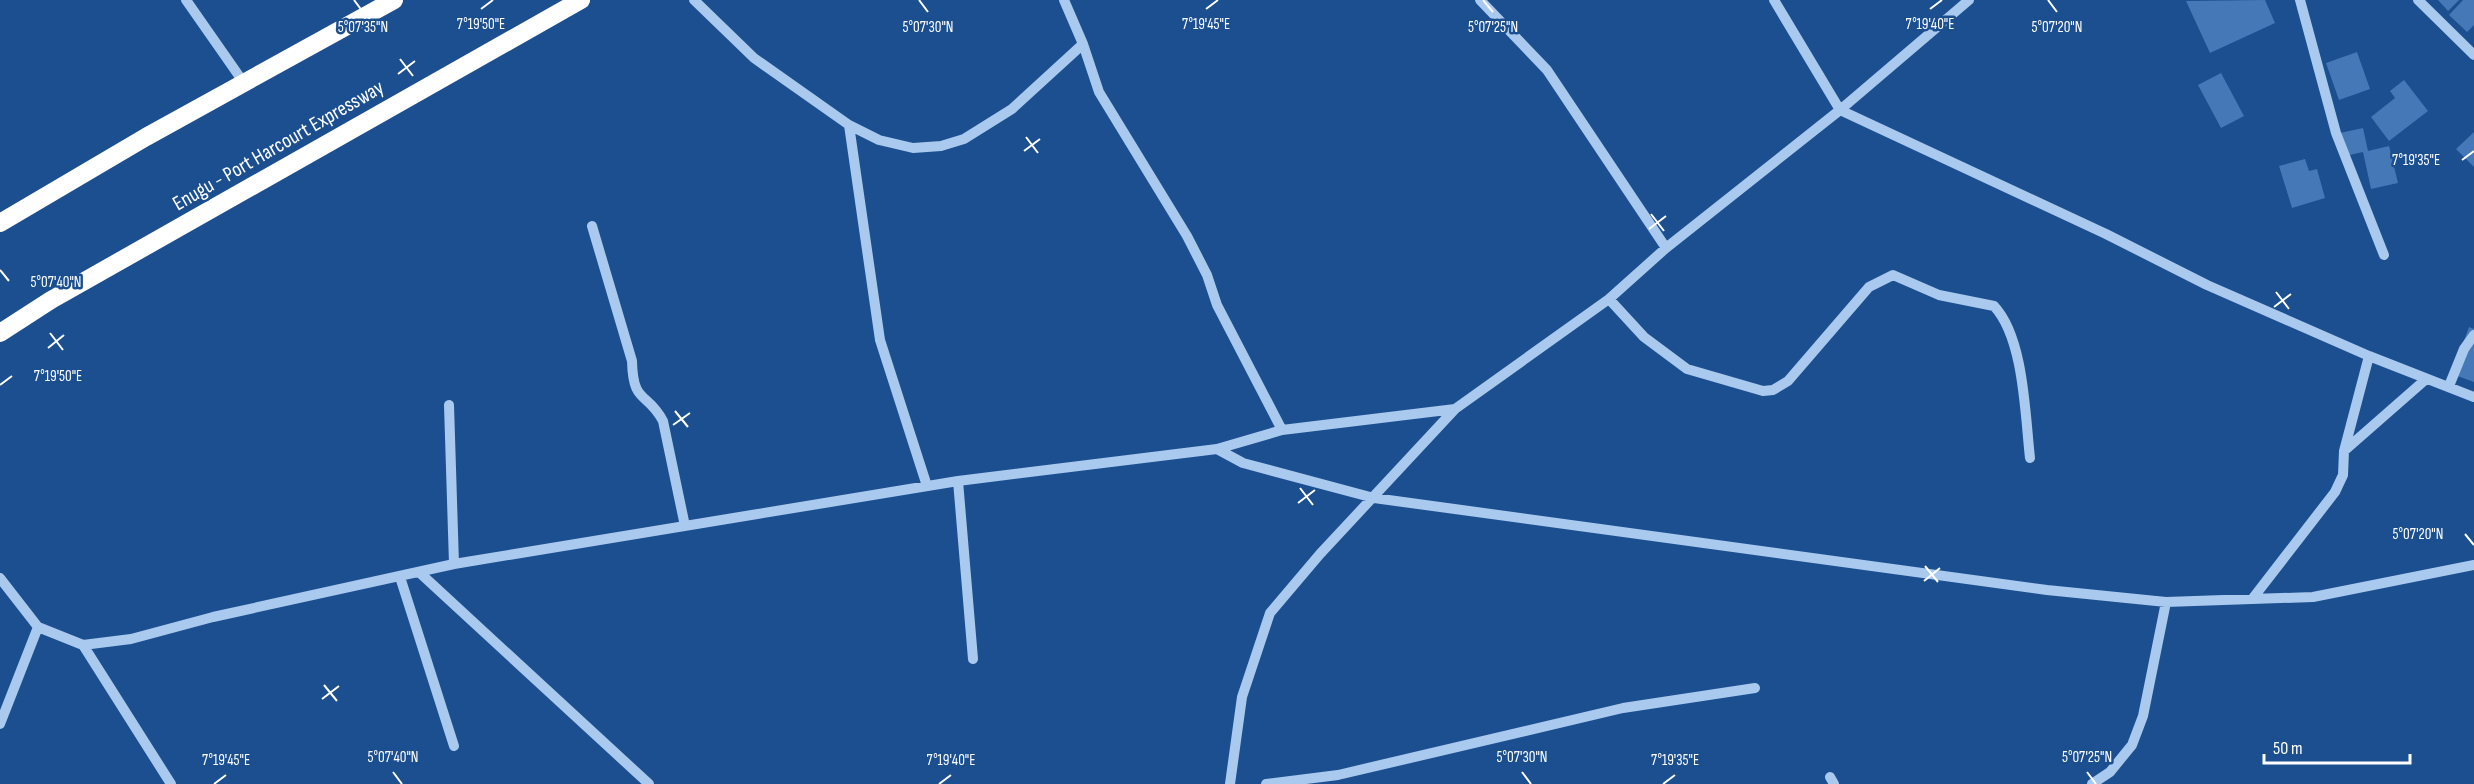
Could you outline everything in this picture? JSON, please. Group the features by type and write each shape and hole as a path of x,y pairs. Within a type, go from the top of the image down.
{"highway":[{"path":"0,223 394,0"},
{"name":"Enugu - Port Harcourt Expressway","path":"0,333 92,277 581,0"}],"street":[{"path":"186,0 244,83"},
{"path":"694,0 754,58 849,125 879,140 913,148 941,146 964,139 1012,109 1083,44"},
{"path":"1064,0 1083,44 1099,92 1187,236 1207,275 1217,306 1282,430"},
{"path":"1480,0 1547,70 1666,248"},
{"path":"1774,0 1840,110 2106,234 2207,285 2425,380 2474,397"},
{"path":"1230,784 1242,697 1270,613 1320,554 1455,409 1609,299 1666,248 1840,110 1969,0"},
{"path":"2300,0 2336,133 2384,255"},
{"path":"2418,0 2474,55"},
{"path":"849,125 880,340 927,486"},
{"path":"592,226 632,361 633,382 640,396 658,411 663,421 685,526"},
{"path":"1609,299 1644,337 1687,369 1763,391 1773,390 1788,381 1869,287 1882,278 1893,275 1939,296 1994,306 2010,327 2021,383 2030,458"},
{"path":"2449,387 2464,349 2474,335"},
{"path":"2253,598 2335,492 2343,475 2344,451 2369,356"},
{"path":"2344,451 2425,380"},
{"path":"449,405 454,564"},
{"path":"0,578 38,627 83,645 131,639 213,617 454,564 958,481 1217,449 1282,430 1455,409"},
{"path":"1217,449 1244,463 1374,498 2047,590 2166,602 2313,597 2474,565"},
{"path":"958,481 973,659"},
{"path":"420,573 649,784"},
{"path":"400,577 454,746"},
{"path":"2092,784 2110,772 2132,746 2143,716 2166,602"},
{"path":"0,724 38,627"},
{"path":"83,645 171,784"},
{"path":"1266,784 1338,776 1623,708 1755,688"}],"building":[{"path":"2265,0 2275,23 2210,53 2186,1"},
{"path":"2438,0 2459,0 2448,11"},
{"path":"2463,0 2474,0 2474,25 2467,32 2449,15"},
{"path":"2357,52 2370,89 2339,100 2326,63"},
{"path":"2221,73 2244,116 2221,128 2198,85"},
{"path":"2404,80 2428,111 2389,141 2371,117 2395,98 2390,91"},
{"path":"2363,128 2368,151 2389,146 2398,183 2371,189 2363,152 2345,156 2340,133"},
{"path":"2474,132 2474,167 2456,149"},
{"path":"2305,159 2309,171 2317,169 2325,198 2292,208 2279,166"},
{"path":"2469,327 2474,329 2474,382 2452,374"}]}
